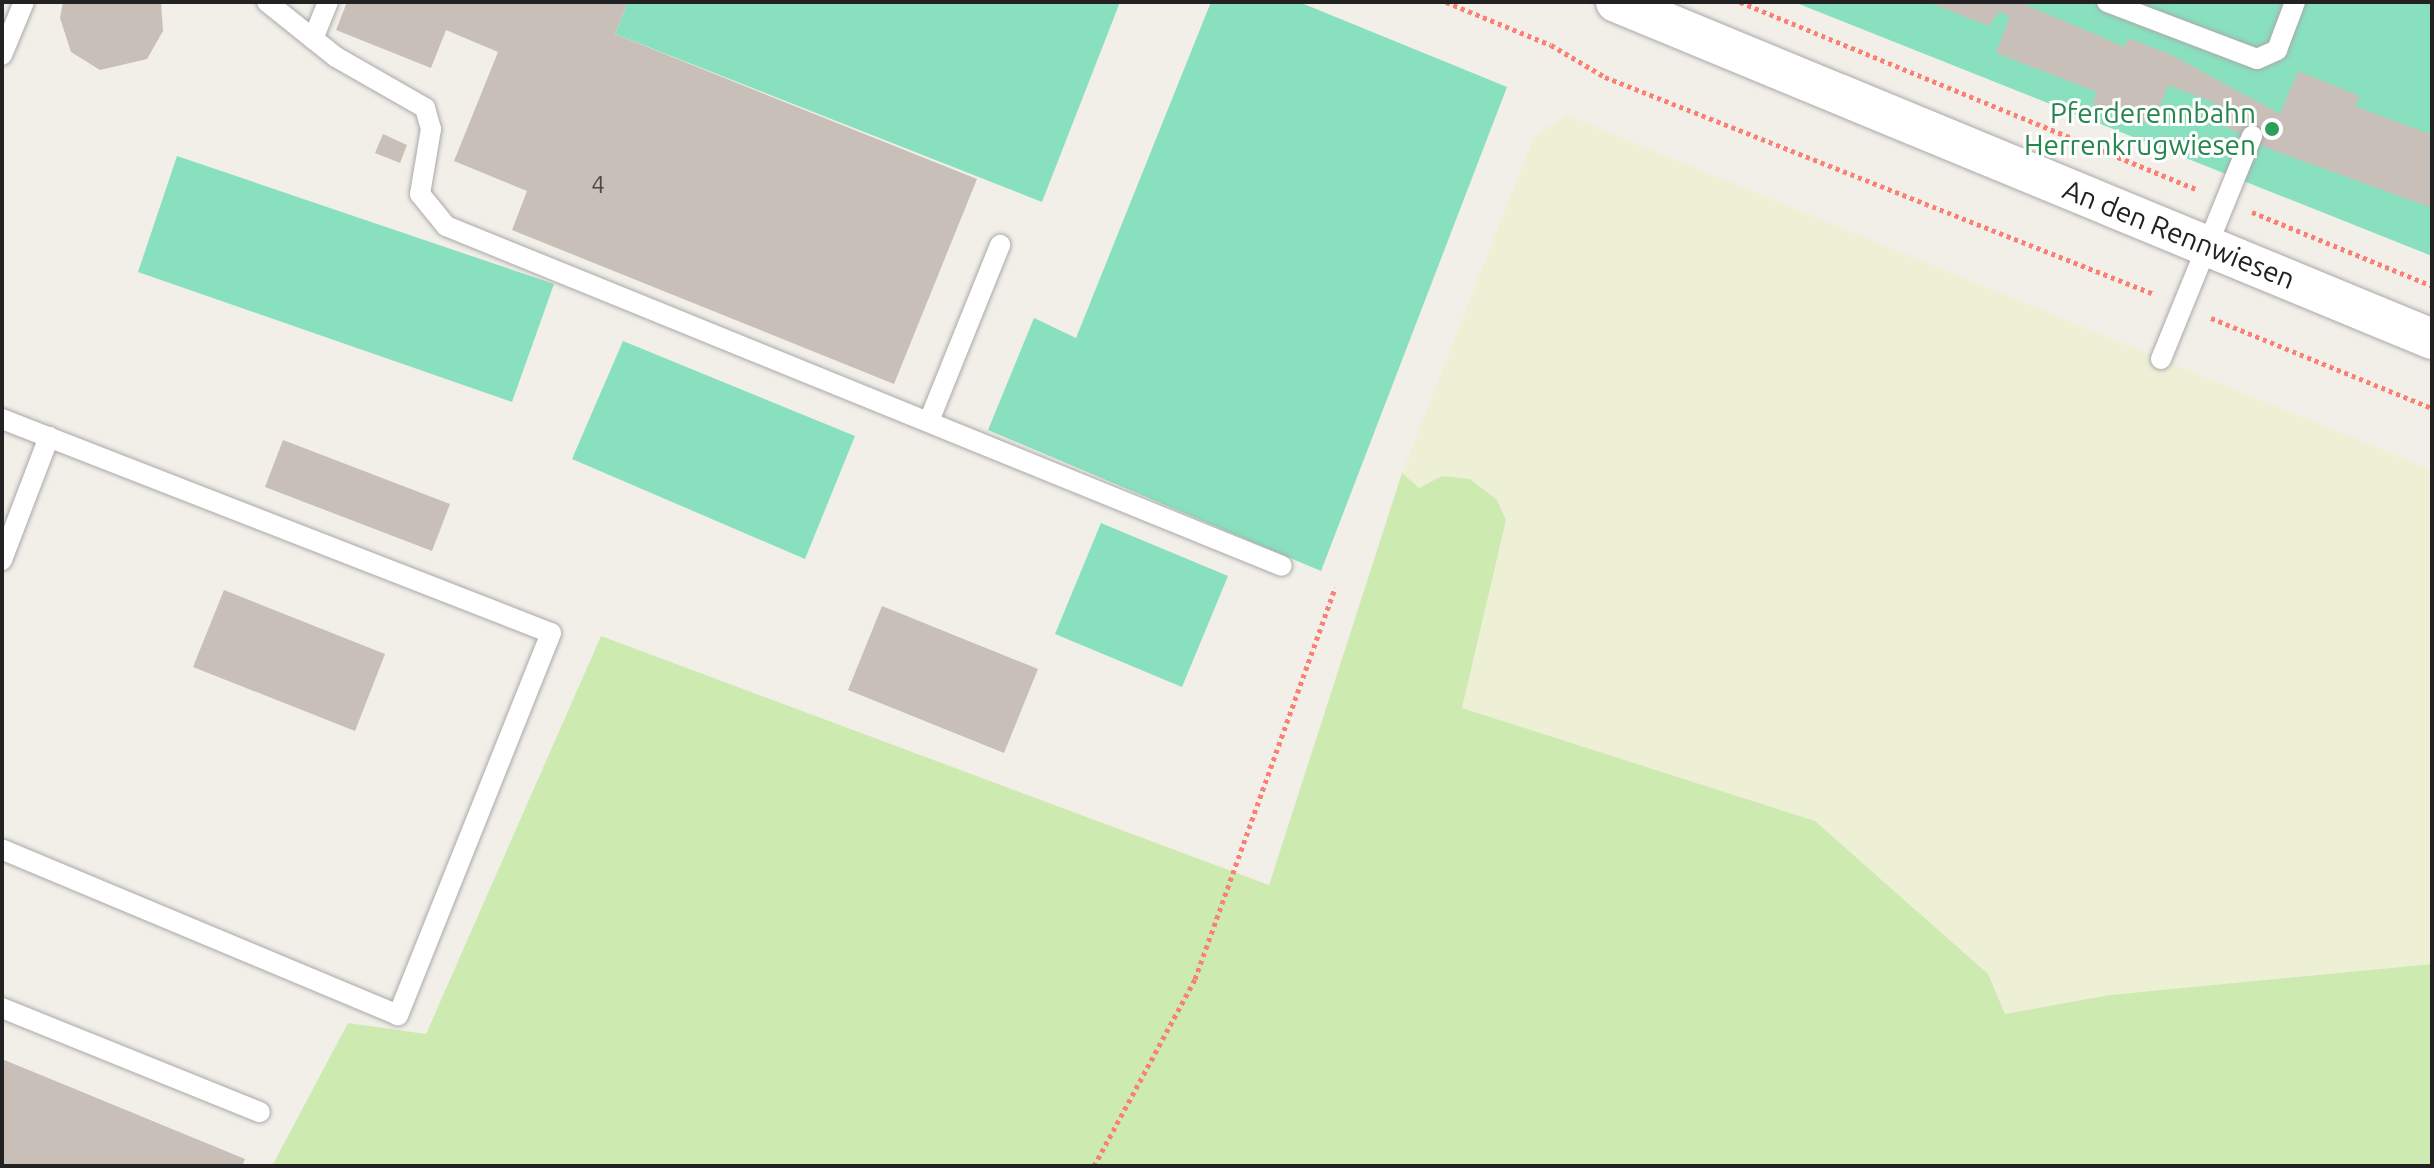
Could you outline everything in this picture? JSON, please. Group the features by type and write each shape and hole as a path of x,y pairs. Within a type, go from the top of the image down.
{"street":[{"name":"An den Rennwiesen","path":"1616,2 2432,339"}],"lane":[{"path":"2,55 24,2"},
{"path":"267,2 313,39 425,108 431,129 420,194 446,226 1282,566"},
{"path":"313,39 328,2"},
{"path":"2107,2 2257,59 2277,50 2295,2"},
{"path":"2161,359 2252,136"},
{"path":"929,421 1000,245"},
{"path":"2,419 551,633 398,1015 2,849"},
{"path":"2,560 49,437"},
{"path":"2,1008 260,1112"}],"path":[{"path":"1446,2 1562,50 1598,74 2432,408"},
{"path":"1740,2 2432,286"},
{"path":"1094,1166 1195,979 1335,587"}],"green space":[{"path":"628,2 1120,2 1042,202 615,34"},
{"path":"1211,2 1299,2 1507,87 1321,571 988,430 1034,318 1076,338"},
{"name":"Pferderennbahn Herrenkrugwiesen","path":"1794,2 2432,2 2432,256"},
{"path":"1567,115 2432,470 2432,964 2110,995 2005,1015 1988,974 1815,821 1462,708 1506,520 1479,484 1431,481 1419,488 1402,473 1534,136"},
{"path":"177,156 554,284 512,402 138,272"},
{"path":"623,341 855,436 805,559 572,459"},
{"path":"1402,473 1419,488 1442,476 1470,479 1497,500 1506,520 1462,708 1815,821 1988,974 2005,1014 2110,995 2432,964 2432,1166 272,1166 348,1023 426,1034 601,636 1269,885"},
{"path":"1101,523 1228,576 1182,687 1055,634"}],"building":[{"path":"63,2 161,2 163,31 147,59 100,70 71,52 60,18"},
{"path":"347,2 628,2 615,34 977,179 894,384 512,230 527,191 454,161 498,52 446,30 431,68 336,30"},
{"path":"1927,2 2019,2 2125,47 2128,38 2172,55 2280,114 2298,71 2360,96 2355,106 2432,135 2432,208 2267,148 2221,124 2227,108 2168,85 2153,125 2092,104 2097,92 1996,53 2010,16 1999,12 1989,26"},
{"path":"383,134 407,145 400,163 375,153"},
{"path":"283,440 450,504 432,551 265,487"},
{"path":"224,590 385,654 355,731 193,667"},
{"path":"882,606 1038,669 1004,753 848,690"},
{"path":"2,1059 245,1159 242,1166 2,1166"}],"place":[{"name":"Pferderennbahn Herrenkrugwiesen","path":"2272,129"}]}
